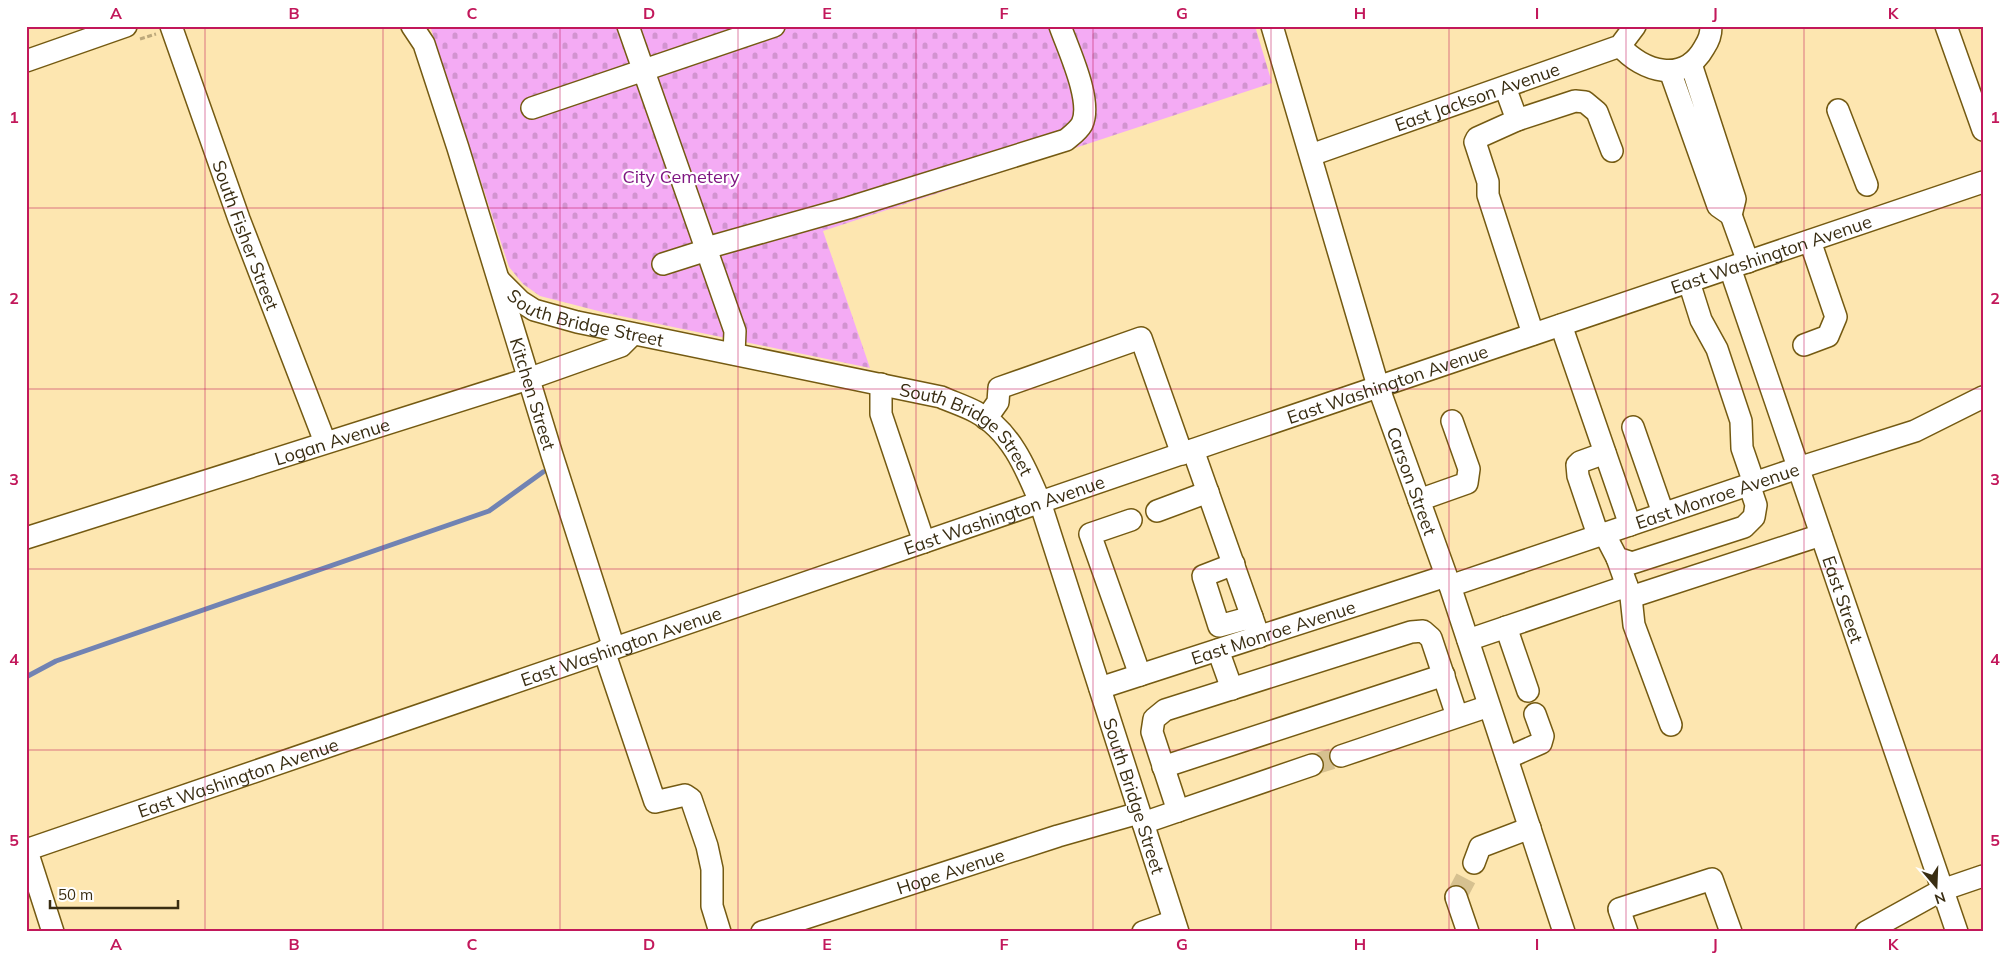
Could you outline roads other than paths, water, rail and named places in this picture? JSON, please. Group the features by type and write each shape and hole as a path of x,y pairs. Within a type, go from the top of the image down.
{"street":[{"path":"26,61 126,26"},
{"name":"South Fisher Street","path":"171,26 239,219 325,442"},
{"name":"Kitchen Street","path":"412,26 424,44 499,280 655,802 686,795 691,800 708,846 712,870 712,906 720,932"},
{"path":"628,26 735,331 734,354"},
{"path":"532,108 774,26"},
{"path":"663,264 706,249 857,206 1066,140 1077,132 1083,122 1086,110 1083,93 1060,26"},
{"name":"Carson Street","path":"1272,26 1312,155 1378,386 1448,581 1564,932"},
{"path":"1635,26 1620,46 1632,59 1647,68 1670,70 1681,69 1691,64 1712,34 1711,26"},
{"path":"1946,26 1983,130"},
{"name":"East Jackson Avenue","path":"1312,155 1620,46"},
{"path":"1670,70 1718,206 1731,215 1735,199 1691,64"},
{"path":"1505,87 1517,120"},
{"path":"1533,334 1488,195 1488,182 1475,142 1478,138 1517,120 1575,101 1585,102 1597,112 1612,151"},
{"path":"1838,110 1867,185"},
{"name":"East Washington Avenue","path":"26,849 1378,386 1983,182"},
{"name":"East Street","path":"1731,215 1739,265 1798,468 1957,932"},
{"path":"1804,345 1828,336 1836,317 1810,240"},
{"name":"South Bridge Street","path":"499,280 520,301 534,310 577,322 940,397 977,413 986,419 1012,445 1026,467 1040,502 1176,926"},
{"path":"1617,558 1632,563 1744,527 1754,518 1756,505 1742,448 1741,421 1717,349 1701,320 1689,282"},
{"path":"1560,325 1630,525"},
{"name":"Logan Avenue","path":"26,538 528,379 621,346 634,334"},
{"path":"986,419 998,402 999,388 1141,338 1187,452 1208,492 1234,564 1255,627 1219,626 1203,576 1234,564"},
{"path":"881,384 881,414 924,542"},
{"name":"East Monroe Avenue","path":"1100,688 1218,650 1255,627 1448,581 1630,525 1751,483 1915,432 1983,397"},
{"path":"1419,500 1468,483 1469,469 1452,421"},
{"path":"1633,427 1662,513"},
{"path":"1605,453 1580,462 1577,465 1578,476 1601,534 1617,558 1629,591 1634,625 1671,725"},
{"path":"1157,511 1208,492"},
{"path":"1131,520 1090,534 1140,675"},
{"path":"1468,640 1506,627 1821,535"},
{"path":"1506,627 1528,691"},
{"path":"1178,811 1152,732 1154,719 1165,710 1411,632 1423,631 1431,638 1458,716"},
{"path":"1218,650 1232,689"},
{"path":"1163,767 1444,675"},
{"path":"1341,756 1489,706"},
{"path":"1506,758 1541,743 1543,736 1535,714"},
{"name":"Hope Avenue","path":"762,932 810,924 1058,836 1178,811 1312,765"},
{"path":"1474,863 1480,847 1530,828"},
{"path":"26,849 53,932"},
{"path":"1866,932 1900,923 1942,890 1983,876"},
{"path":"1627,932 1619,909 1712,879 1729,931"},
{"path":"1456,897 1468,932"},
{"path":"1143,932 1176,926"}],"waterway":[{"path":"26,677 56,661 489,511 543,472"}],"tunnel":[{"path":"1312,765 1341,756"},
{"path":"1456,897 1474,863"}],"park label":[{"name":"City Cemetery","path":"681,176"}]}
